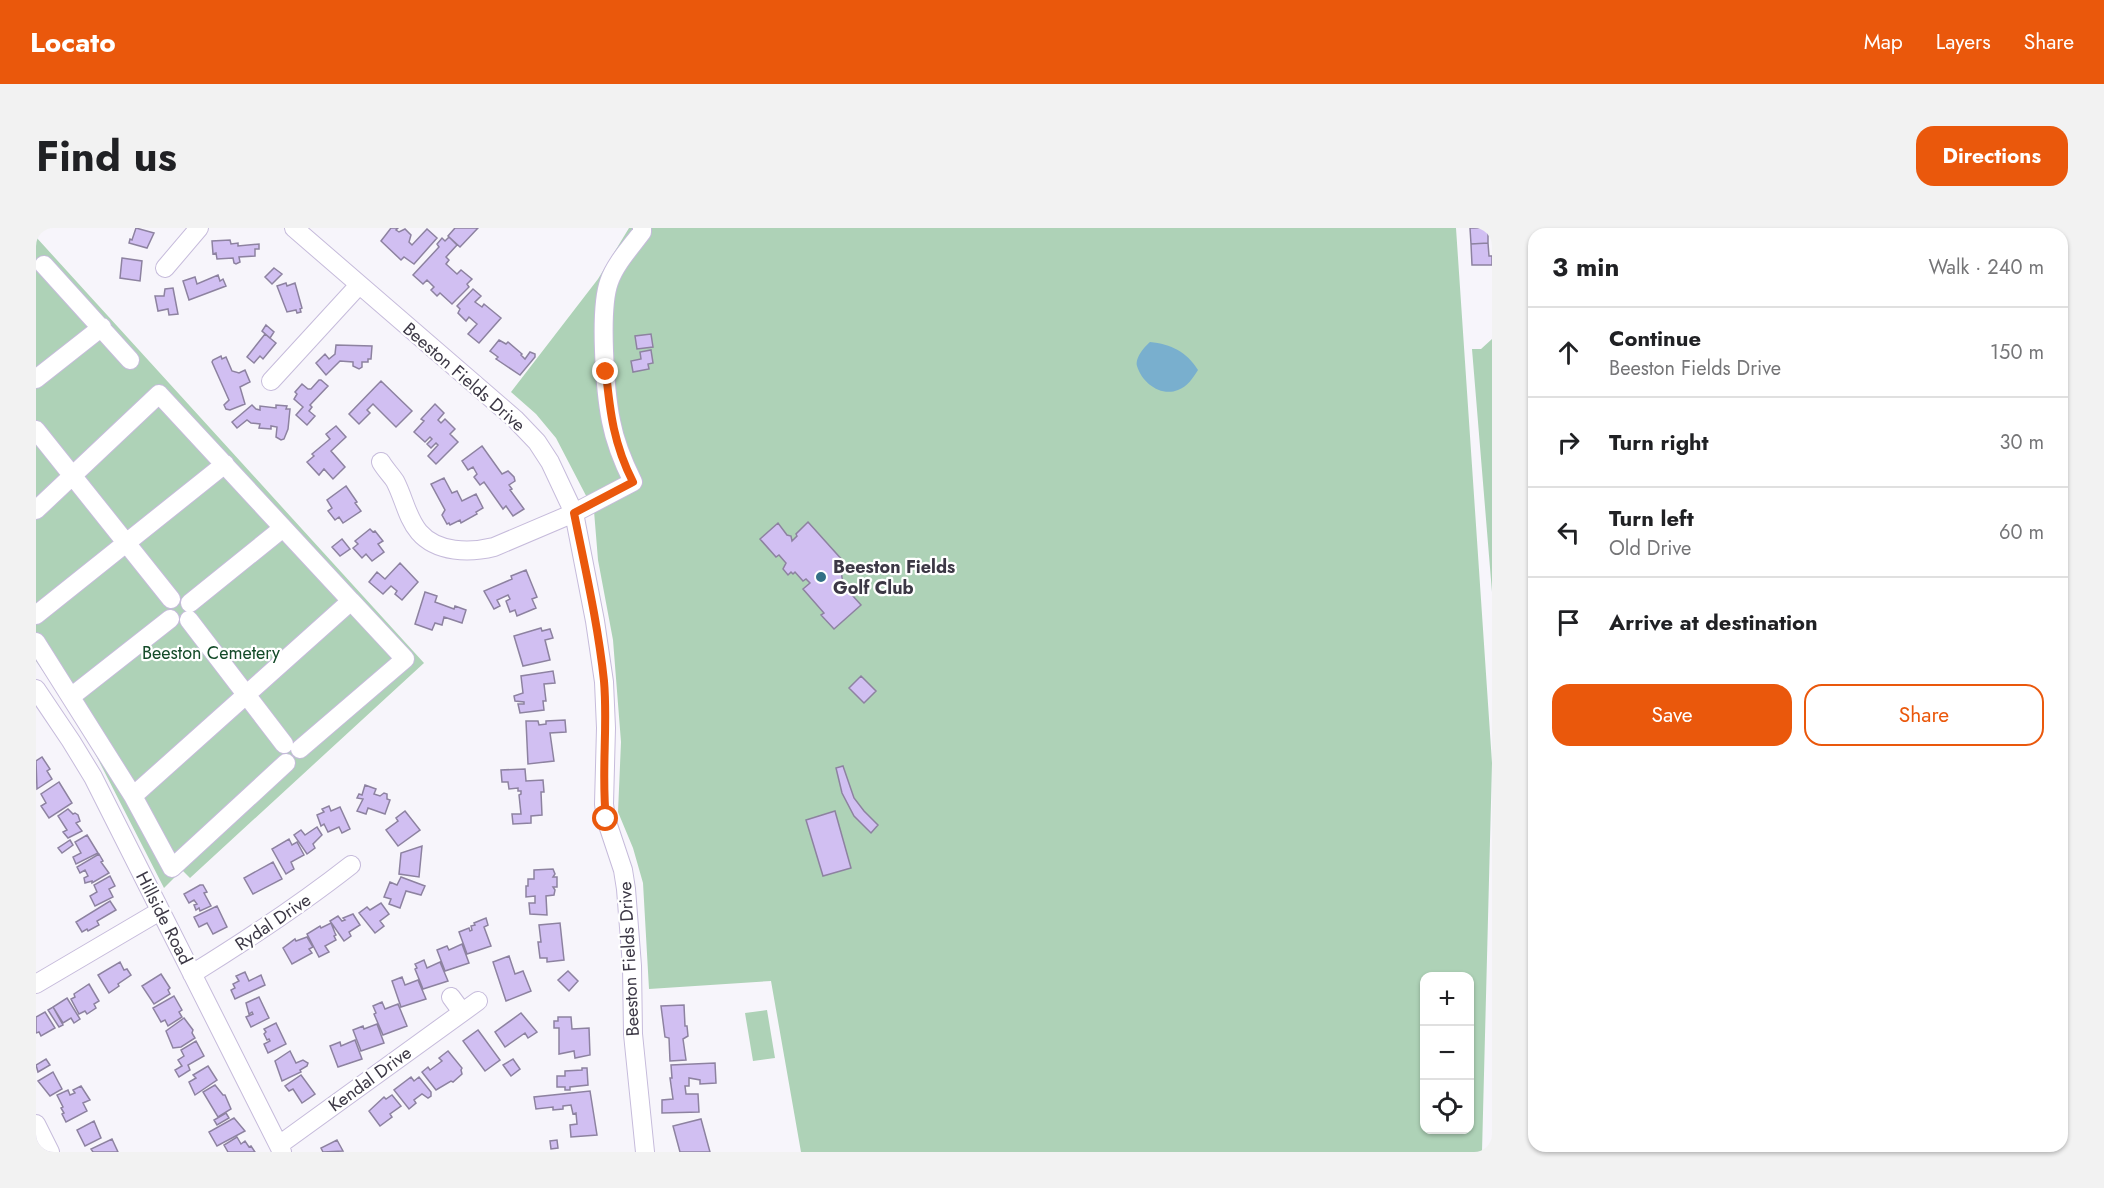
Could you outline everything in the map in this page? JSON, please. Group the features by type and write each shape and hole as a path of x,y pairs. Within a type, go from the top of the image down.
{"street":[{"path":"165,268 199,228"},
{"name":"Beeston Fields Drive","path":"294,228 523,427 537,442 550,462 574,513 596,621 604,682 606,728 604,804 606,819 623,870 626,889 633,1034 645,1152"},
{"path":"381,462 402,478 410,517 420,533 432,543 451,550 480,551 494,547 574,513 633,482 622,460 611,421 606,372 605,299 616,267 642,232 642,228"},
{"path":"39,264 102,327 130,360"},
{"path":"271,381 359,285"},
{"path":"36,379 102,327"},
{"path":"36,510 159,394 405,659 292,746 279,753 281,760 286,763 171,868 133,796 36,642"},
{"path":"36,430 171,599"},
{"path":"36,615 225,464"},
{"path":"283,528 189,611 185,622 176,623 170,619 166,607 171,599 178,596 184,597 189,611 246,695 292,746"},
{"path":"133,796 351,601"},
{"path":"72,696 170,619"},
{"name":"Hillside Road","path":"36,689 93,777 280,1149"},
{"name":"Rydal Drive","path":"192,974 305,902 351,865"},
{"path":"36,984 160,910"},
{"path":"451,998 462,1012"},
{"name":"Kendal Drive","path":"280,1149 478,1001"},
{"path":"36,1124 50,1152"}],"green space":[{"path":"629,228 1456,228 1492,763 1482,1152 801,1152 771,981 649,989 643,883 633,848 618,812 621,742 613,640 598,560 594,511 556,438 536,414 511,392 598,279"},
{"name":"Beeston Cemetery","path":"36,237 424,663 190,878 182,870 164,888 82,728 36,661"},
{"path":"1492,339 1492,592 1472,349 1481,349"},
{"path":"767,1010 775,1058 753,1061 745,1013"}],"water":[{"path":"1150,342 1178,350 1194,364 1198,370 1184,387 1165,392 1153,387 1143,378 1137,366 1137,360"}],"building":[{"path":"136,228 154,233 147,248 129,243"},
{"path":"391,228 398,228 396,230 399,232 405,229 411,235 409,242 412,245 427,229 437,238 414,264 404,257 401,260 381,241"},
{"path":"455,228 478,228 460,247 448,236"},
{"path":"1470,228 1492,228 1492,233 1488,234 1488,243 1471,244"},
{"path":"449,237 457,245 446,257 449,260 446,264 457,274 461,270 472,279 467,284 469,287 452,304 440,293 437,296 431,290 434,287 427,280 423,284 413,275 439,247 437,244 442,238 445,241"},
{"path":"230,240 231,244 238,243 238,246 259,244 259,249 255,249 255,256 239,257 240,262 236,264 233,258 217,259 216,253 213,254 212,241"},
{"path":"1488,243 1492,265 1472,265 1471,244"},
{"path":"122,258 142,261 140,281 120,278"},
{"path":"274,268 282,274 272,284 265,277"},
{"path":"218,275 220,281 223,279 226,286 189,300 183,281 195,277 197,284"},
{"path":"286,283 287,286 295,283 301,312 297,313 296,310 287,312 277,286"},
{"path":"173,288 178,314 169,315 168,309 158,311 155,296 164,296 165,289"},
{"path":"473,289 481,296 475,302 482,307 484,304 501,318 479,343 468,334 477,324 469,317 466,321 458,313 460,309 457,306"},
{"path":"266,325 274,332 270,338 262,331"},
{"path":"265,334 276,343 263,359 260,356 254,363 247,357"},
{"path":"651,334 653,347 637,349 635,336"},
{"path":"499,340 506,344 508,342 525,359 530,352 535,354 520,375 496,359 498,357 490,351"},
{"path":"336,345 372,346 371,359 368,359 368,362 362,362 362,367 359,369 353,366 353,362 340,361 326,375 316,363 325,354 329,359 335,354"},
{"path":"651,350 653,363 648,364 649,369 633,372 631,361 641,359 640,352"},
{"path":"221,356 222,359 226,357 232,371 239,373 245,370 250,382 240,387 245,404 230,410 224,405 229,400 212,362"},
{"path":"319,380 328,386 310,405 312,407 309,411 315,416 307,425 296,415 303,407 294,399 297,394 295,392 302,384 311,389"},
{"path":"381,381 412,411 396,427 373,404 367,410 370,413 359,424 349,414"},
{"path":"435,404 444,413 438,420 441,423 445,419 455,429 450,434 458,442 436,464 428,456 438,445 436,443 431,448 427,444 432,439 430,437 425,442 414,432 424,421 421,419"},
{"path":"252,405 260,410 260,406 276,408 276,405 287,406 286,409 290,409 288,429 284,439 276,437 277,427 259,428 260,424 247,420 237,428 232,422"},
{"path":"336,426 346,437 331,451 345,467 333,479 324,469 319,475 307,462 314,456 312,454 330,439 326,434"},
{"path":"482,446 502,474 508,471 514,477 515,481 509,485 512,489 510,490 524,509 513,516 506,506 503,509 484,482 480,485 474,477 477,474 473,467 468,470 462,461"},
{"path":"444,478 452,493 457,491 462,501 476,494 483,508 461,523 460,520 450,525 447,524 442,515 445,510 431,484"},
{"path":"346,486 361,511 343,523 339,517 335,520 328,511 332,508 327,500"},
{"name":"Beeston Fields Golf Club","path":"808,522 844,562 841,570 843,585 861,605 834,629 821,615 824,613 803,589 810,583 806,579 803,581 795,572 788,575 783,569 786,563 779,555 776,557 760,539 778,523 787,535 791,536 792,541"},
{"path":"370,529 375,531 383,541 378,544 384,552 372,561 366,554 362,558 353,548 358,544 355,541"},
{"path":"342,539 350,549 340,556 332,547"},
{"path":"400,563 418,582 402,600 391,586 383,594 369,582 377,572 385,579"},
{"path":"526,570 537,597 532,599 536,608 517,616 515,610 510,612 506,601 510,599 508,595 497,600 500,606 494,609 484,591"},
{"path":"425,592 437,596 435,602 454,609 455,606 466,610 462,623 444,617 442,625 435,623 432,630 415,624"},
{"path":"541,628 542,631 550,629 553,638 545,640 550,660 523,666 514,636"},
{"path":"553,671 555,683 544,684 546,701 543,701 544,710 520,713 518,704 524,704 524,702 515,701 514,696 523,693 521,676"},
{"path":"861,676 876,691 864,703 849,688"},
{"path":"565,720 566,732 550,733 554,761 528,764 526,721 538,721 539,725 546,724 546,721"},
{"path":"42,757 50,769 47,771 52,779 37,789 36,761"},
{"path":"843,766 854,798 878,825 871,833 854,816 842,793 836,768"},
{"path":"525,769 526,781 543,780 542,815 531,816 531,823 513,824 512,814 521,814 519,795 521,791 518,791 518,788 509,789 508,782 502,782 501,770"},
{"path":"59,782 72,803 49,818 41,806 46,803 41,794"},
{"path":"365,785 376,789 374,794 380,796 387,794 387,799 390,800 385,814 368,808 366,814 357,811 363,799 357,798 359,794 362,795"},
{"path":"329,806 331,811 340,807 350,829 342,833 339,827 328,832 324,824 321,826 317,815"},
{"path":"68,809 78,815 80,821 76,823 82,831 68,838 63,832 67,830 58,816"},
{"path":"405,811 420,830 398,846 386,830 398,821 396,818"},
{"path":"835,811 851,868 823,876 806,820"},
{"path":"317,827 322,835 313,844 315,848 307,854 294,835 301,830 305,835"},
{"path":"87,835 98,853 76,864 73,857 81,853 75,842"},
{"path":"289,839 292,845 297,842 304,855 291,862 294,869 286,874 272,849"},
{"path":"70,840 73,845 62,853 58,848"},
{"path":"422,846 419,877 399,874 401,853"},
{"path":"99,854 103,861 101,862 109,873 92,883 92,881 85,883 84,878 88,876 85,870 80,873 77,867"},
{"path":"273,862 282,879 253,894 244,878"},
{"path":"553,869 555,874 553,877 557,877 557,887 553,887 554,895 546,896 547,915 530,914 529,903 535,903 535,896 526,897 528,879 534,879 534,870"},
{"path":"110,876 115,886 109,889 113,897 95,906 90,896 97,892 94,885"},
{"path":"401,877 425,886 421,895 406,891 400,908 389,904 391,899 384,897 390,882 397,885"},
{"path":"203,885 207,892 204,893 211,906 200,911 199,908 196,910 194,905 197,904 194,900 189,903 184,894"},
{"path":"110,901 116,910 97,921 99,925 82,932 76,922"},
{"path":"381,903 389,914 380,921 384,926 375,933 359,913 367,907 370,910"},
{"path":"217,906 227,927 213,934 207,923 199,927 194,917"},
{"path":"353,914 360,925 349,932 351,936 344,941 330,921 338,916 342,921 345,920 343,918"},
{"path":"486,918 488,925 484,927 491,946 467,954 459,932 469,928 470,931 472,930 471,926 475,925 474,923"},
{"path":"331,923 336,940 325,946 329,952 319,957 307,934 320,926 321,928"},
{"path":"560,923 564,960 547,962 547,958 540,958 539,925"},
{"path":"307,937 313,947 309,949 312,953 292,964 283,948 295,939 296,941"},
{"path":"462,944 469,963 445,971 437,950 447,946 449,950"},
{"path":"509,956 515,974 523,971 531,991 506,1001 493,962"},
{"path":"424,960 427,968 440,962 448,981 423,989 415,964"},
{"path":"120,962 124,970 127,969 131,975 109,993 98,975"},
{"path":"568,971 578,981 569,991 558,980"},
{"path":"245,972 249,981 261,975 265,985 235,999 231,990 235,988 233,984 239,981 236,976"},
{"path":"161,974 170,988 168,990 170,994 154,1004 142,986"},
{"path":"402,977 405,985 418,980 426,999 401,1007 392,981"},
{"path":"89,984 99,1001 94,1004 96,1008 87,1014 85,1011 79,1014 71,999 75,997 74,994"},
{"path":"174,996 182,1010 179,1012 182,1017 168,1026 165,1020 161,1022 153,1008"},
{"path":"259,997 269,1018 251,1027 246,1017 253,1014 252,1012 249,1014 246,1003"},
{"path":"67,998 80,1019 74,1023 71,1018 63,1023 53,1007"},
{"path":"382,1002 385,1009 398,1004 407,1026 383,1035 373,1006"},
{"path":"684,1005 688,1036 683,1039 686,1060 670,1061 669,1038 665,1037 661,1006"},
{"path":"53,1007 63,1025 59,1027 48,1010"},
{"path":"45,1012 55,1028 41,1036 39,1032 36,1033 36,1017"},
{"path":"521,1013 537,1032 528,1038 525,1033 505,1047 495,1032"},
{"path":"558,1017 571,1017 572,1029 589,1028 590,1055 575,1058 574,1051 559,1054 559,1028 554,1028 554,1021 558,1021"},
{"path":"184,1018 193,1030 195,1038 181,1047 173,1048 166,1031"},
{"path":"276,1023 286,1044 268,1053 264,1044 270,1041 264,1034 266,1032 264,1029"},
{"path":"377,1024 384,1043 361,1051 353,1030"},
{"path":"478,1030 500,1060 485,1071 463,1041"},
{"path":"355,1040 362,1059 338,1067 330,1046 340,1042 341,1046"},
{"path":"196,1041 204,1056 188,1065 190,1070 179,1077 175,1070 182,1066 178,1060 184,1056 181,1050"},
{"path":"290,1051 296,1063 303,1060 308,1063 300,1070 301,1072 282,1081 275,1061"},
{"path":"448,1051 462,1068 462,1074 453,1082 436,1090 422,1072 428,1067 430,1070 442,1061 439,1058"},
{"path":"46,1059 50,1065 38,1072 36,1065"},
{"path":"513,1059 520,1069 511,1076 503,1065"},
{"path":"715,1063 716,1083 700,1084 700,1080 689,1078 689,1086 685,1086 686,1094 698,1094 699,1112 662,1113 662,1100 673,1099 671,1065"},
{"path":"208,1066 217,1080 195,1095 189,1082 196,1078 193,1075"},
{"path":"582,1068 587,1068 588,1085 570,1087 570,1090 557,1087 557,1076 565,1076 565,1071 582,1070"},
{"path":"53,1072 62,1089 50,1096 38,1081"},
{"path":"301,1075 315,1094 302,1103 293,1089 289,1091 285,1086"},
{"path":"411,1077 414,1081 419,1077 431,1092 431,1096 428,1098 422,1094 414,1100 416,1103 409,1109 394,1090"},
{"path":"215,1085 225,1095 231,1109 218,1117 203,1092"},
{"path":"81,1086 90,1100 83,1103 87,1111 66,1122 62,1114 64,1113 61,1108 63,1107 57,1095 68,1090 70,1095 75,1093 73,1090"},
{"path":"590,1091 597,1135 571,1137 570,1125 577,1124 576,1113 573,1114 571,1105 563,1106 563,1109 553,1110 553,1107 536,1109 534,1097"},
{"path":"392,1095 401,1106 380,1126 369,1111 384,1097 386,1099"},
{"path":"226,1113 229,1118 217,1125 214,1120"},
{"path":"234,1118 245,1131 217,1146 209,1132"},
{"path":"701,1119 710,1152 680,1152 673,1126"},
{"path":"94,1121 101,1138 85,1146 77,1130"},
{"path":"237,1137 241,1144 245,1141 255,1152 228,1152 224,1145"},
{"path":"112,1139 118,1152 93,1152 91,1149"},
{"path":"337,1140 343,1151 323,1152 321,1148"},
{"path":"557,1140 558,1148 551,1149 550,1141"}],"place":[{"name":"Beeston Fields Golf Club","path":"821,577"}],"route":[{"path":"606,372 611,421 622,460 633,482 574,513 596,621 604,682 606,819"}]}
